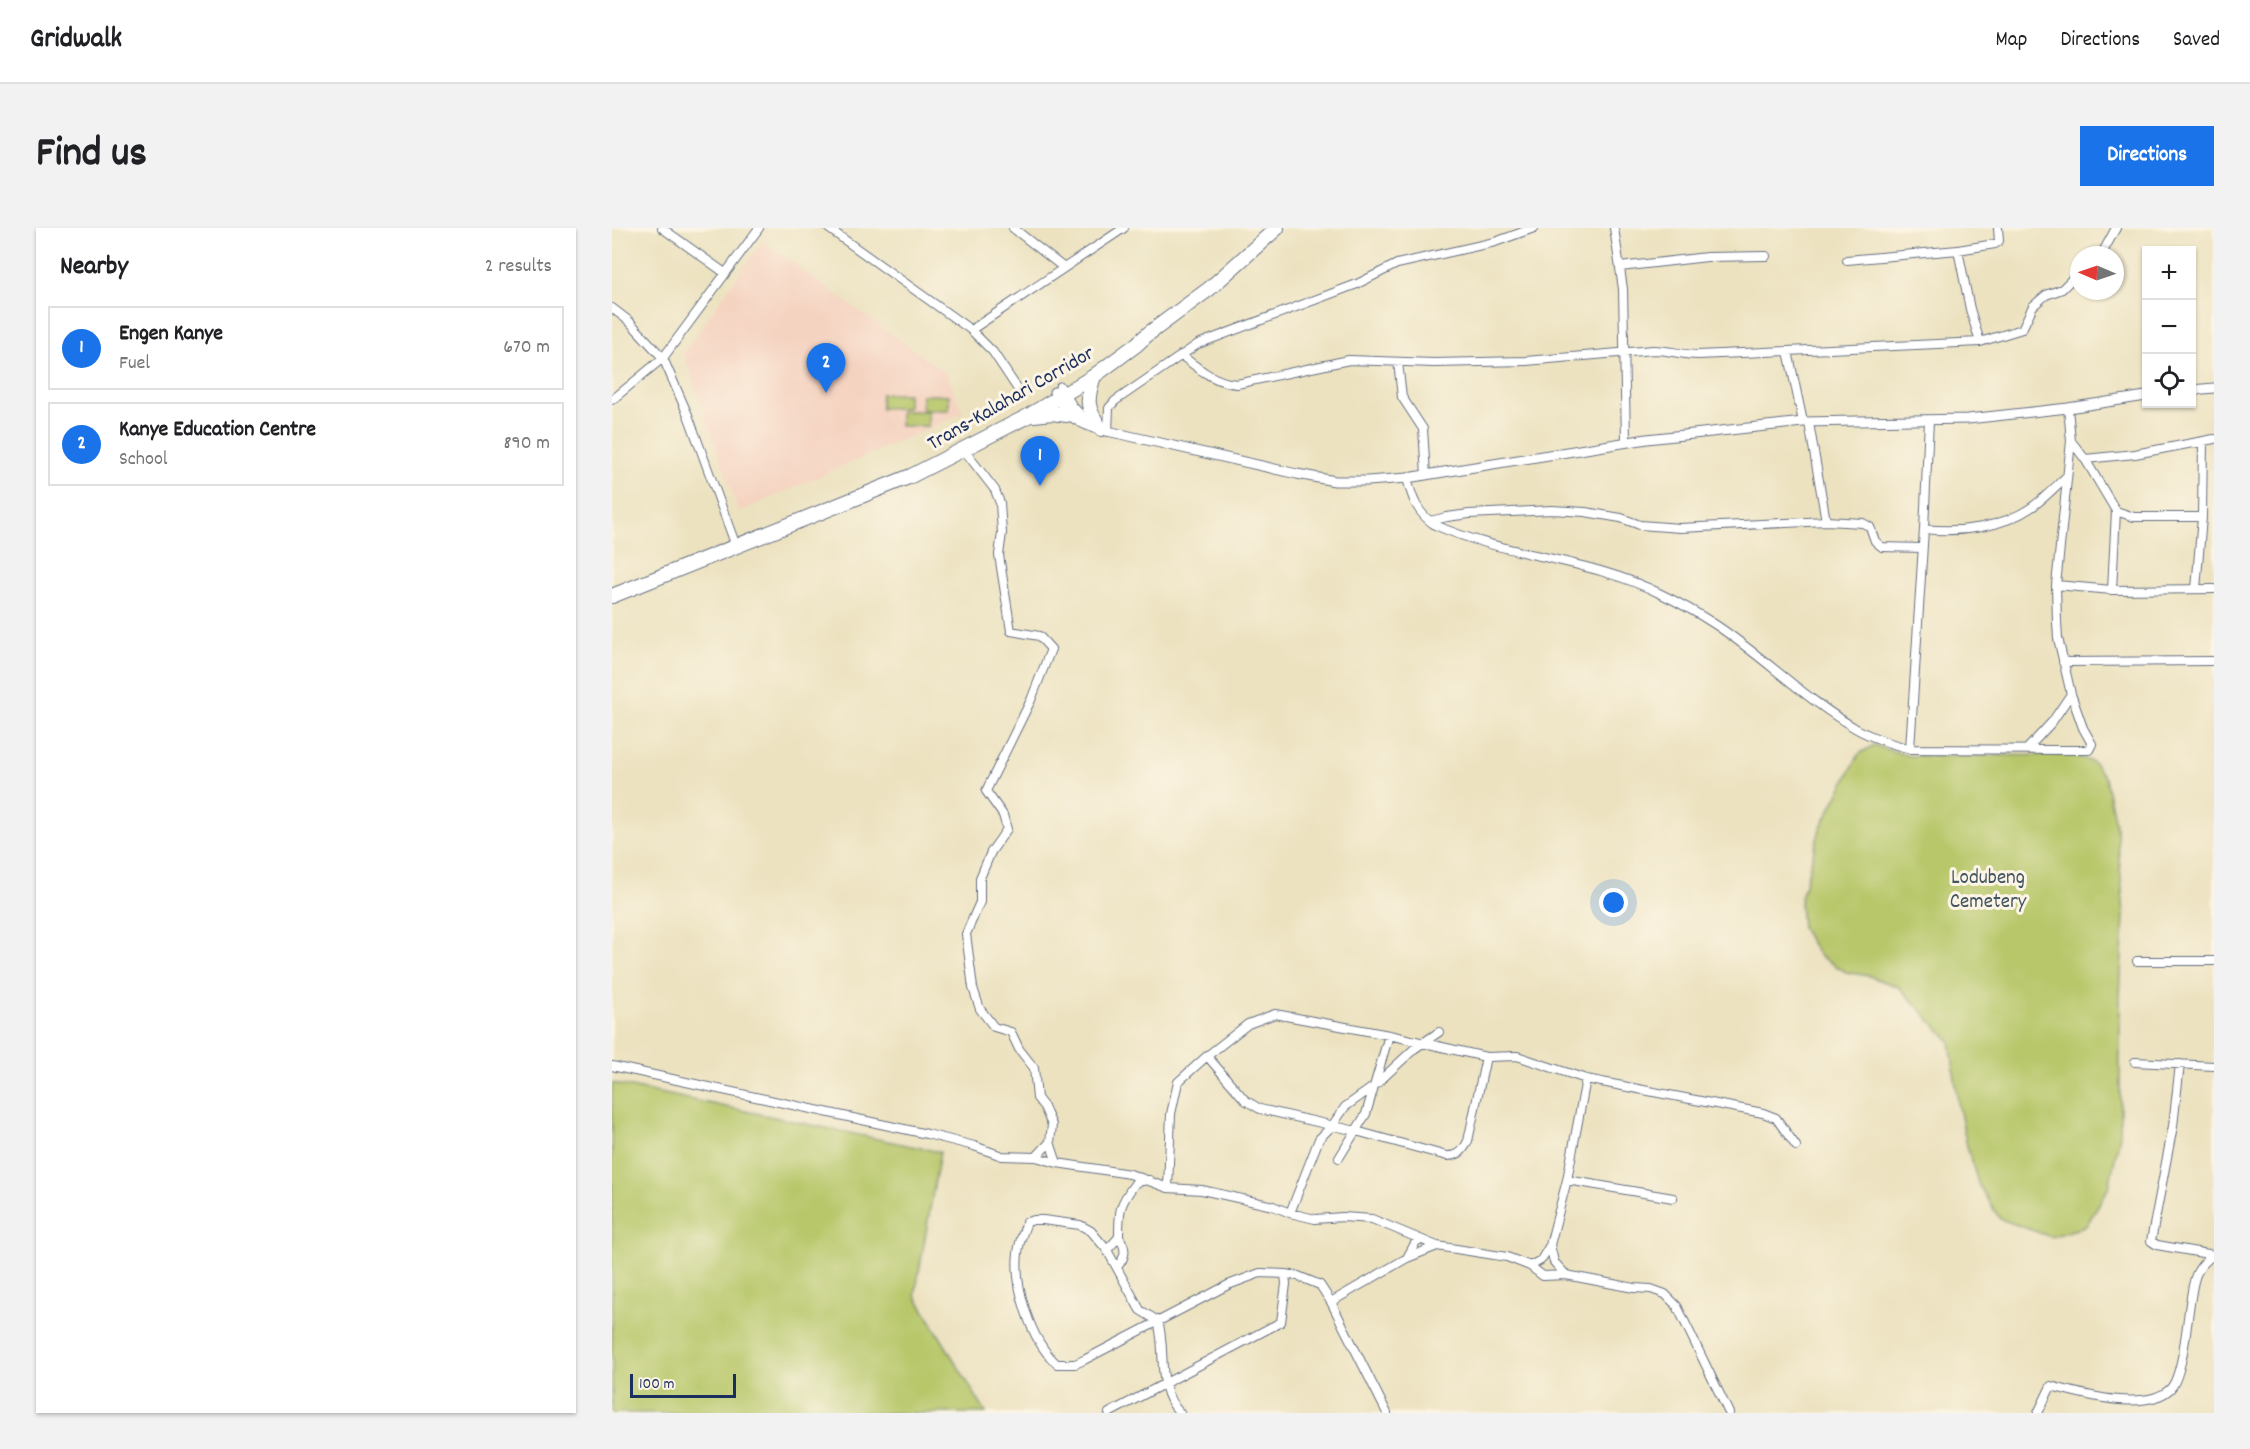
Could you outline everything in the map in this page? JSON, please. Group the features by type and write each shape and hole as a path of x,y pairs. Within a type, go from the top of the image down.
{"highway":[{"name":"Trans-Kalahari Corridor","path":"888,485 1094,376 1209,289 1277,228"},
{"name":"Trans-Kalahari Corridor","path":"612,596 911,477 1028,416 1100,361 1148,334"},
{"path":"1094,376 1088,403 1101,430"},
{"path":"1028,416 1052,413 1067,415"}],"street":[{"path":"662,228 725,273"},
{"path":"612,400 663,358 759,228"},
{"path":"1013,228 1064,268"},
{"path":"971,330 1124,228"},
{"path":"1101,430 1109,408 1115,400 1198,344 1357,284 1397,264 1495,242 1534,228"},
{"path":"1614,228 1623,289 1626,442"},
{"path":"1847,260 1958,250 1997,243 1999,241 1998,228"},
{"path":"2105,246 2116,228"},
{"path":"832,229 971,330 993,352 1018,391"},
{"path":"1958,250 1970,309 1980,342"},
{"path":"1620,267 1707,257 1766,256"},
{"path":"1181,355 1214,378 1227,384 1237,384 1349,360 1526,361 1669,350 1686,355 1980,342 2022,329 2033,306 2046,295 2062,289 2070,281"},
{"path":"612,308 629,321 663,358 688,415 736,546"},
{"path":"1788,351 1806,423 1826,521"},
{"path":"1398,362 1402,398 1423,429 1426,475"},
{"path":"2196,390 2214,388"},
{"path":"1059,393 1083,419 1101,430"},
{"path":"1059,393 1067,415 1101,430 1335,481 1407,478 1626,442 1806,423 1968,419 2068,408 2142,397"},
{"path":"1407,478 1416,507 1430,521 1442,528 1515,551 1610,574 1660,593 1717,626 1806,695 1857,730 1910,749 2089,750 2092,744 2083,728 2071,694 2058,638 2056,585 2071,441 2068,408"},
{"path":"1910,749 1929,420"},
{"path":"2085,459 2135,454 2214,439"},
{"path":"2071,441 2085,459 2116,511 2112,590"},
{"path":"2196,589 2202,517 2203,441"},
{"path":"964,450 995,490 1000,502 1002,533 999,555 1011,631 1039,636 1051,649 1031,700 986,791 1003,815 1007,829 991,852 980,878 980,902 966,934 973,988 980,1009 994,1027 1011,1032 1019,1049 1034,1068 1037,1098 1052,1125 1050,1142 1057,1163"},
{"path":"1924,529 1993,525 2029,509 2067,476"},
{"path":"1430,521 1447,516 1552,510 1594,514 1640,525 1680,528 1826,521 1866,524 1873,531 1875,541 1882,547 1922,548"},
{"path":"2116,511 2134,518 2202,517"},
{"path":"2056,585 2112,590 2214,589"},
{"path":"2063,662 2214,661"},
{"path":"2027,749 2052,722 2071,694"},
{"path":"2137,961 2214,961"},
{"path":"1168,1188 1171,1114 1178,1082 1248,1024 1275,1014 1389,1035 1486,1057 1517,1056 1586,1079 1763,1113 1776,1118 1788,1131 1796,1146"},
{"path":"1290,1213 1319,1138 1332,1126 1345,1107 1373,1087 1439,1032"},
{"path":"1339,1158 1366,1114 1389,1035"},
{"path":"1207,1056 1245,1100 1260,1110 1356,1131 1437,1155 1454,1156 1462,1152 1470,1133 1486,1057"},
{"path":"2135,1062 2214,1066"},
{"path":"2180,1064 2173,1126 2151,1241 2157,1245 2213,1255"},
{"path":"612,1066 927,1134 1002,1156 1036,1157 1057,1163 1130,1174 1168,1188 1202,1191 1273,1206 1316,1219 1352,1217 1372,1219 1437,1246 1507,1257 1530,1266 1544,1276 1566,1275 1651,1289 1665,1294 1677,1306 1729,1413"},
{"path":"1530,1266 1541,1260 1550,1245 1567,1180 1586,1079"},
{"path":"1036,1157 1050,1142"},
{"path":"1130,1174 1136,1182"},
{"path":"1136,1182 1150,1180"},
{"path":"1567,1180 1673,1198"},
{"path":"1117,1267 1124,1260 1125,1253 1125,1245 1119,1237 1119,1210 1136,1182"},
{"path":"1180,1413 1168,1397 1161,1358 1161,1332 1158,1321 1140,1310 1107,1250 1091,1231 1080,1226 1034,1220 1027,1222 1018,1253 1019,1282 1028,1318 1046,1355 1057,1364 1075,1364 1158,1321 1228,1285 1260,1273 1285,1274 1298,1276 1320,1285 1331,1302 1387,1413"},
{"path":"1107,1250 1119,1237"},
{"path":"1407,1258 1418,1238"},
{"path":"1550,1245 1554,1262 1566,1275"},
{"path":"1331,1302 1407,1258 1437,1246"},
{"path":"2038,1413 2051,1386 2099,1399 2135,1402 2153,1400 2172,1387 2182,1358 2194,1276 2202,1264 2213,1255"},
{"path":"1109,1413 1281,1322 1286,1284 1285,1274"}],"shaded area":[{"path":"762,241 947,374 963,413 739,512 683,353"}],"green space":[{"path":"881,394 908,394 908,408 881,408"},
{"path":"922,395 949,395 949,410 922,410"},
{"path":"900,411 928,411 928,426 900,426"},
{"name":"Lodubeng Cemetery","path":"1874,745 1909,756 2072,755 2093,762 2105,778 2117,832 2124,914 2120,998 2120,1135 2109,1187 2086,1226 2051,1237 2000,1219 1979,1186 1967,1146 1958,1102 1950,1041 1899,987 1869,976 1846,972 1819,956 1802,928 1800,902 1820,829 1859,754"},
{"path":"612,1083 940,1152 915,1295 986,1413 612,1413"}],"place":[{"name":"Kanye Education Centre","path":"826,393"},
{"name":"Engen Kanye","path":"1040,486"}]}
